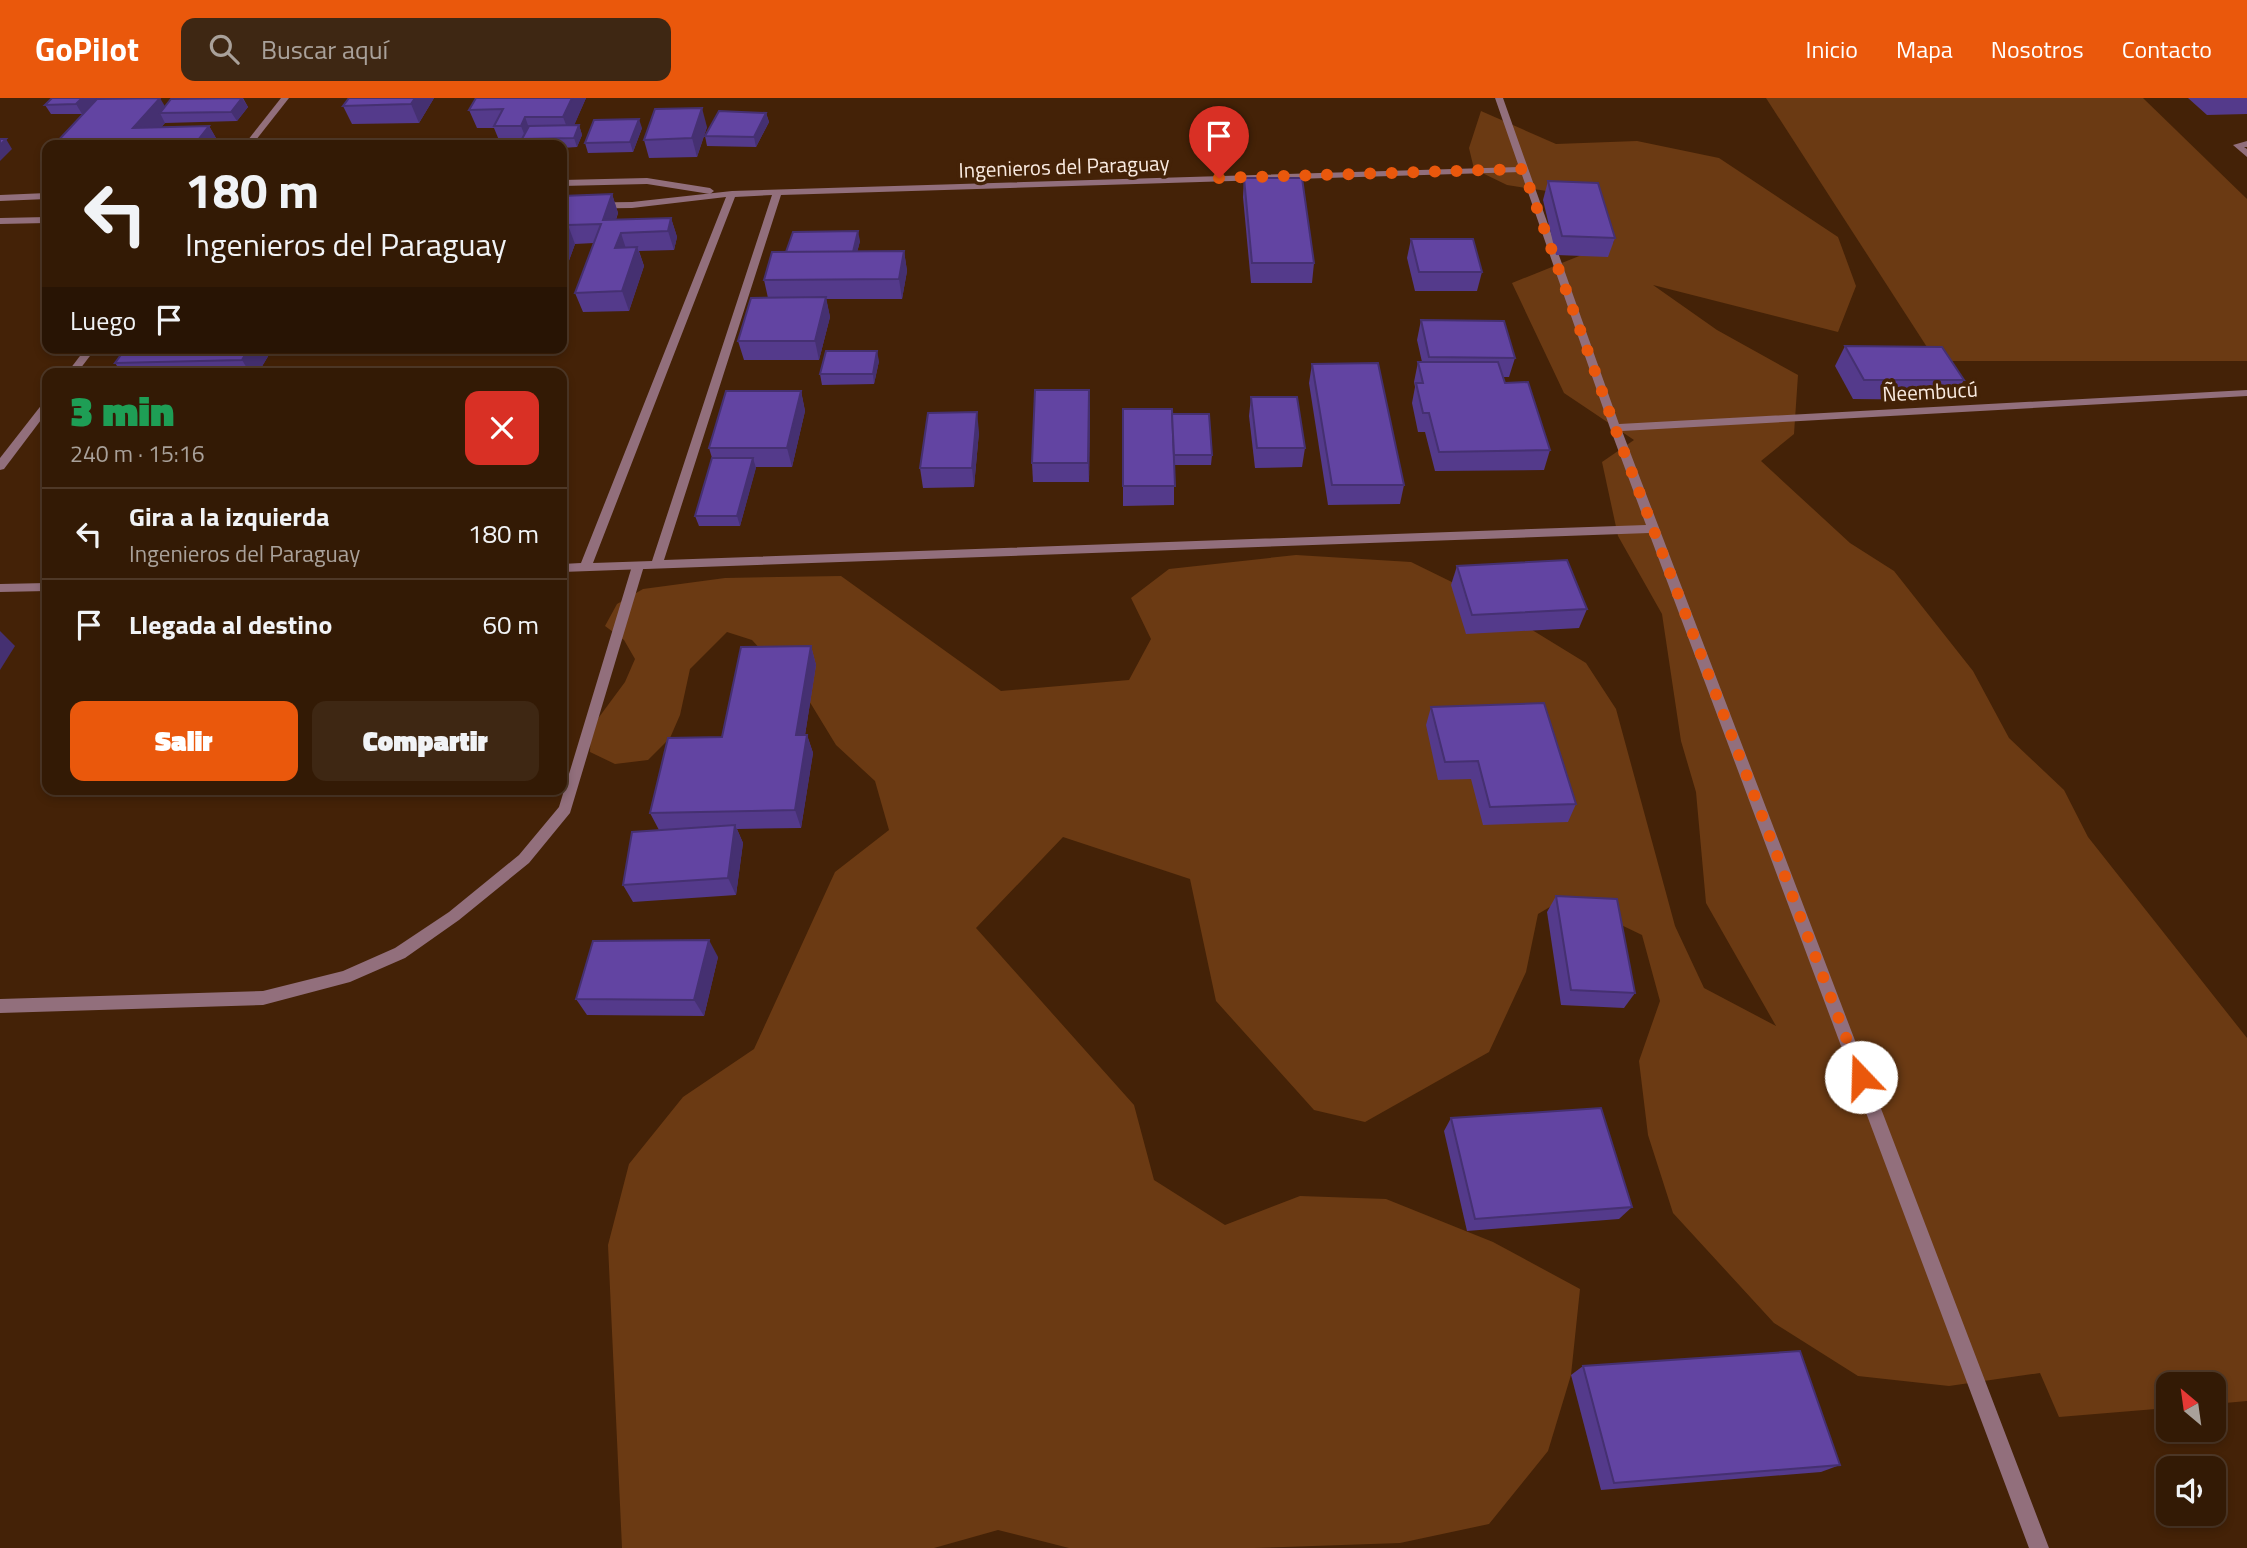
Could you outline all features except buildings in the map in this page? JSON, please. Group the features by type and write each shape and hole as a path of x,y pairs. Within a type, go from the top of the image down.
{"street":[{"path":"252,140 285,98"},
{"path":"1499,98 1615,428 2039,1548"},
{"path":"2247,144 2237,145 2247,154"},
{"name":"Ingenieros del Paraguay","path":"567,206 632,205 732,194 1523,169"},
{"name":"Ingenieros del Paraguay","path":"567,183 647,181 732,194"},
{"path":"657,565 777,193"},
{"path":"585,567 732,194"},
{"path":"0,198 42,196"},
{"path":"0,221 42,220"},
{"path":"76,368 86,354"},
{"name":"Ñeembucú","path":"1615,428 2247,393"},
{"path":"0,466 42,411"},
{"path":"567,568 1653,528"},
{"path":"0,1006 263,998 345,977 400,953 432,931 524,859 565,809 638,566"},
{"path":"0,589 42,587"}],"shaded area":[{"path":"1766,98 2143,98 2247,199 2247,361 1936,361"},
{"path":"1481,111 1556,144 1637,141 1719,158 1838,237 1856,286 1838,332 1653,285 1717,330 1798,375 1794,434 1761,461 1850,543 1894,571 1973,671 2009,738 2064,790 2088,837 2247,1038 2247,1401 2226,1403 2226,1372 2156,1372 2156,1409 2059,1417 2040,1373 1949,1386 1858,1376 1774,1323 1673,1213 1648,1135 1639,1061 1660,1001 1642,935 1565,898 1538,914 1526,972 1489,1052 1365,1122 1314,1110 1216,1001 1190,879 1063,837 976,928 1134,1105 1154,1180 1225,1225 1300,1196 1386,1199 1493,1242 1580,1289 1571,1375 1548,1451 1489,1524 1400,1543 1254,1548 1069,1548 998,1530 934,1548 622,1548 608,1245 629,1164 683,1097 754,1049 835,872 889,830 875,781 836,745 811,704 752,640 727,632 690,669 680,715 670,738 648,760 615,764 590,752 591,728 625,682 635,659 624,640 605,626 617,604 643,589 725,578 841,576 1001,691 1129,680 1151,639 1131,598 1169,569 1296,555 1411,562 1462,587 1586,663 1616,709 1675,926 1704,988 1776,1026 1706,903 1696,792 1681,741 1662,614 1618,536 1602,462 1634,440 1564,393 1512,283 1614,242 1592,198 1507,185 1474,169 1469,148"}],"route":[{"path":"1219,178 1523,169 1615,428 1861,1077"}]}
